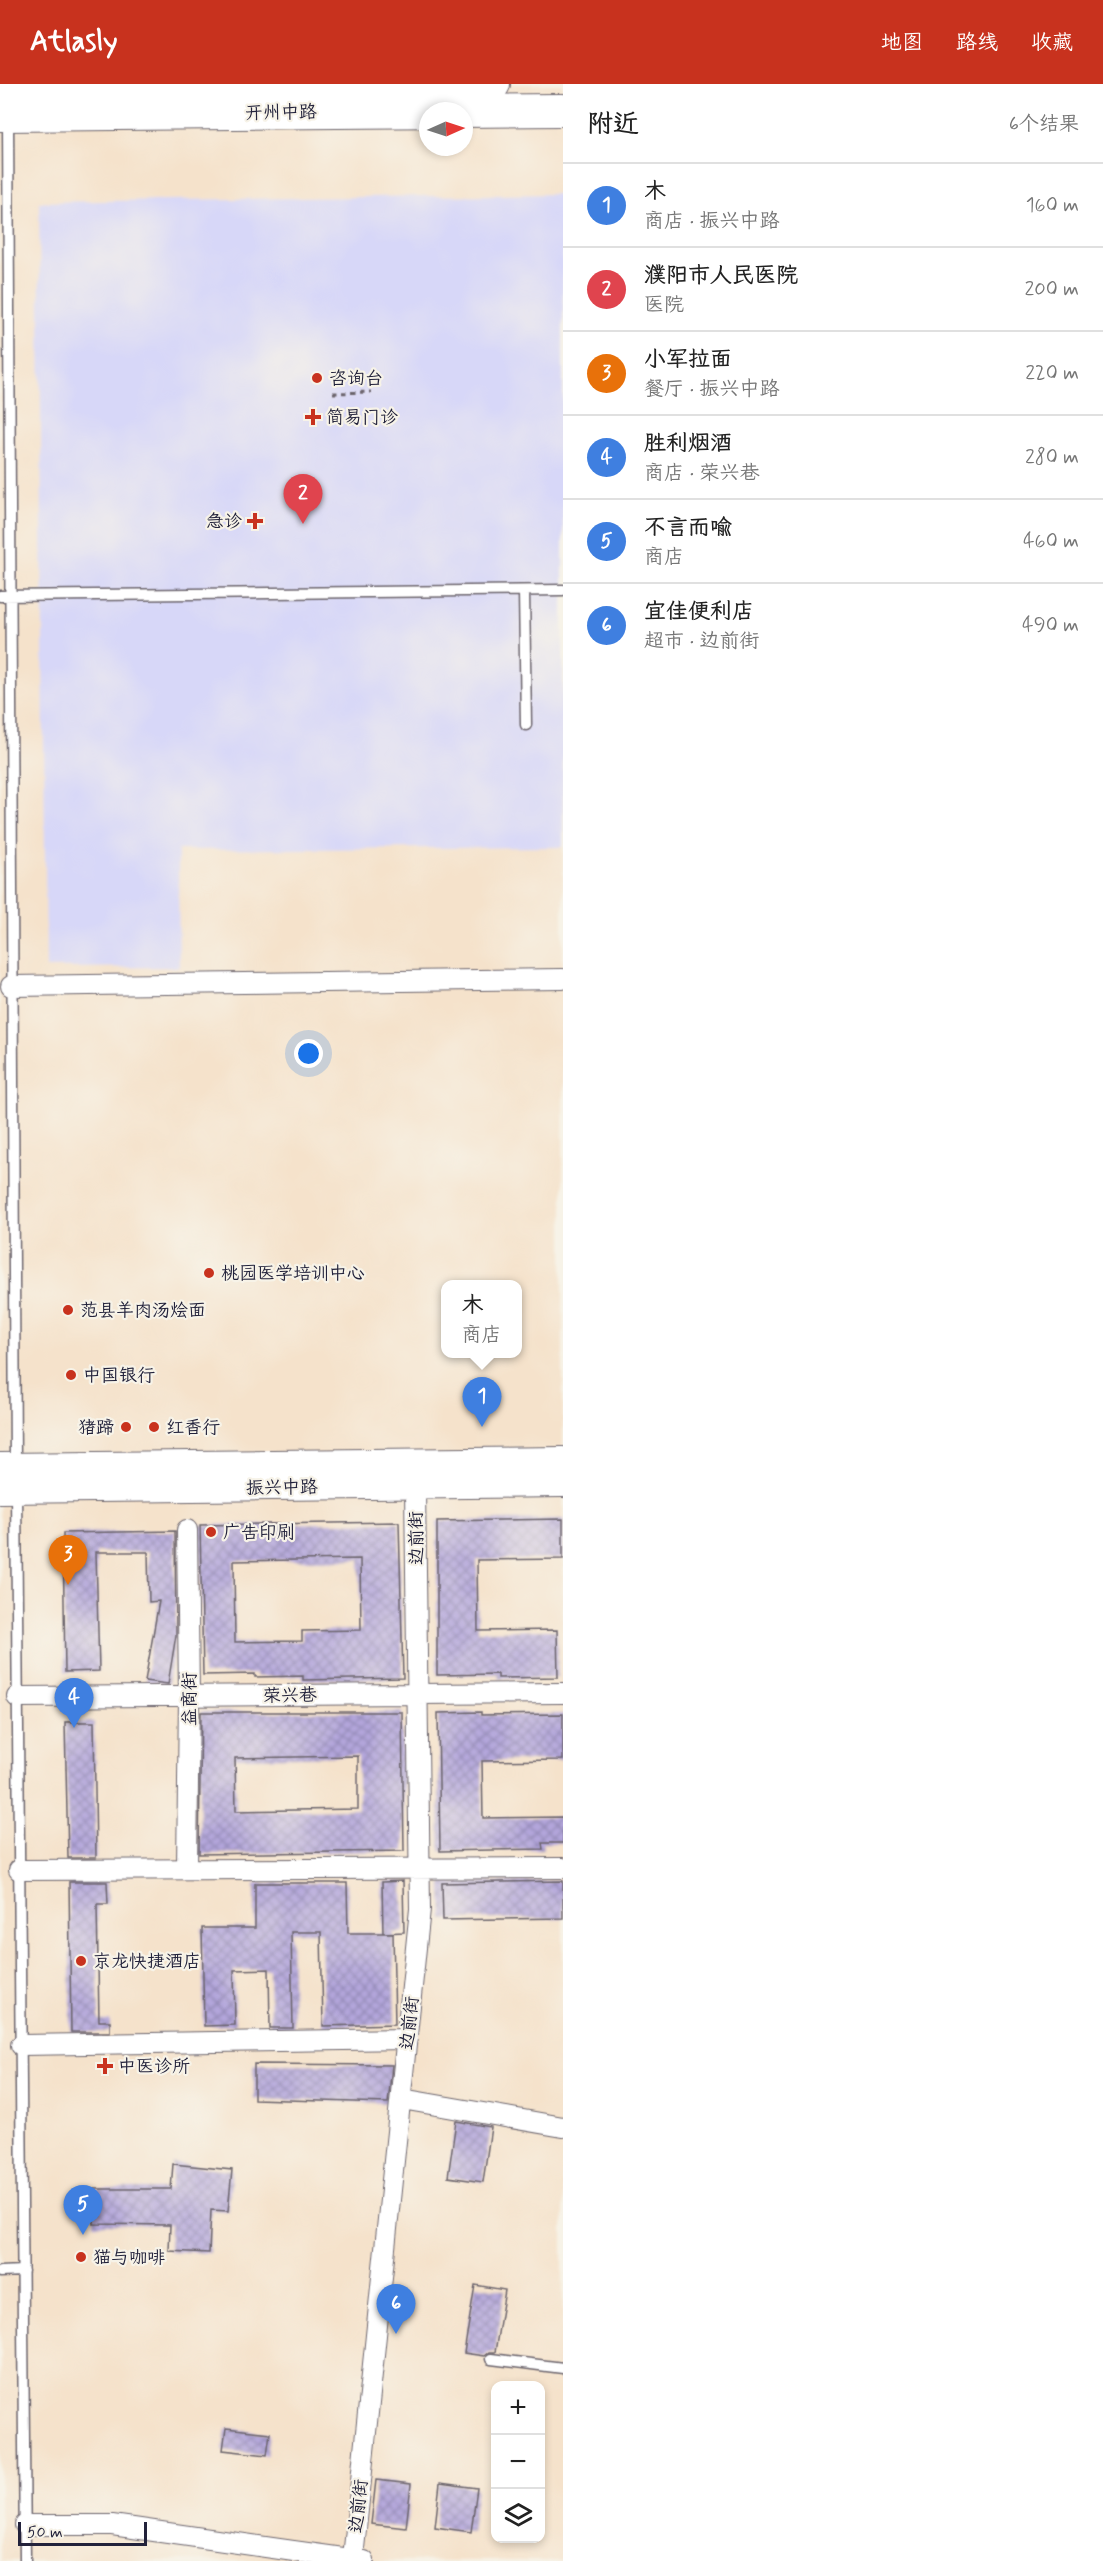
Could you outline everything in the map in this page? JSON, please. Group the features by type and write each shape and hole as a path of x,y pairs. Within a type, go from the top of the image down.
{"main road":[{"name":"开州中路","path":"2,106 494,84"},
{"name":"开州中路","path":"2,106 563,110"}],"street":[{"path":"11,986 563,979"},
{"name":"振兴中路","path":"10,1478 563,1461"},
{"name":"振兴中路","path":"10,1478 415,1486 563,1484"},
{"name":"边前街","path":"358,2559 420,1909 415,1486"},
{"name":"益商街","path":"187,1530 189,1696 187,1869"},
{"name":"荣兴巷","path":"17,1697 563,1693"},
{"path":"19,1869 563,1868"},
{"path":"21,2045 407,2039"},
{"path":"402,2099 563,2127"},
{"path":"25,2525 112,2525 358,2559"}],"lane":[{"path":"2,106 5,596 11,986 10,1478 17,1697 25,2561"},
{"path":"5,596 563,590"},
{"path":"524,591 526,725"},
{"path":"0,2272 23,2271"},
{"path":"491,2359 563,2368"}],"path":[{"path":"333,393 371,392"}],"shaded area":[{"path":"563,194 563,847 178,850 179,967 46,968 39,202"}],"building":[{"path":"563,1519 563,1559 477,1560 478,1631 557,1630 558,1677 498,1678 498,1674 437,1675 437,1521"},
{"path":"399,1522 403,1678 303,1680 303,1676 203,1675 200,1525","holes":["360,1559 361,1630 302,1631 302,1641 235,1642 234,1561"]},
{"path":"175,1531 176,1635 168,1684 145,1681 159,1601 149,1602 148,1552 96,1552 99,1671 65,1672 63,1533"},
{"path":"201,1712 402,1712 404,1851 199,1854","holes":["358,1756 358,1809 236,1811 235,1758"]},
{"path":"481,1712 481,1715 563,1714 563,1760 482,1761 483,1818 563,1817 563,1843 542,1843 543,1849 440,1851 438,1713"},
{"path":"65,1722 94,1722 96,1858 68,1858"},
{"path":"403,1881 404,1932 383,1933 382,1882"},
{"path":"563,1881 563,1918 443,1920 442,1883"},
{"path":"69,1882 107,1882 108,1904 97,1904 99,2021 110,2021 110,2032 71,2032"},
{"path":"255,1883 347,1883 348,1933 393,1933 395,2024 323,2026 321,1932 291,1932 293,2028 270,2028 269,1969 234,1970 235,2025 204,2026 202,1928 255,1928"},
{"path":"254,2064 392,2065 388,2103 254,2099"},
{"path":"456,2121 491,2127 483,2182 448,2177"},
{"path":"173,2164 232,2170 228,2211 211,2210 209,2253 169,2251 170,2225 94,2224 94,2189 171,2189"},
{"path":"475,2285 505,2290 495,2352 489,2352 484,2356 464,2353"},
{"path":"226,2428 270,2433 267,2455 223,2450"},
{"path":"376,2480 411,2484 406,2528 371,2524"},
{"path":"440,2483 477,2488 471,2532 435,2527"}],"place":[{"name":"咨询台","path":"317,378"},
{"name":"简易门诊","path":"313,417"},
{"name":"急诊","path":"255,521"},
{"name":"濮阳市人民医院","path":"303,524"},
{"name":"桃园医学培训中心","path":"209,1273"},
{"name":"范县羊肉汤烩面","path":"68,1310"},
{"name":"中国银行","path":"71,1375"},
{"name":"猪蹄","path":"126,1427"},
{"name":"红香行","path":"154,1427"},
{"name":"木","path":"482,1427"},
{"name":"广告印刷","path":"211,1532"},
{"name":"小军拉面","path":"68,1585"},
{"name":"胜利烟酒","path":"74,1728"},
{"name":"京龙快捷酒店","path":"81,1961"},
{"name":"中医诊所","path":"105,2066"},
{"name":"不言而喻","path":"83,2235"},
{"name":"猫与咖啡","path":"81,2257"},
{"name":"宜佳便利店","path":"396,2334"}]}
